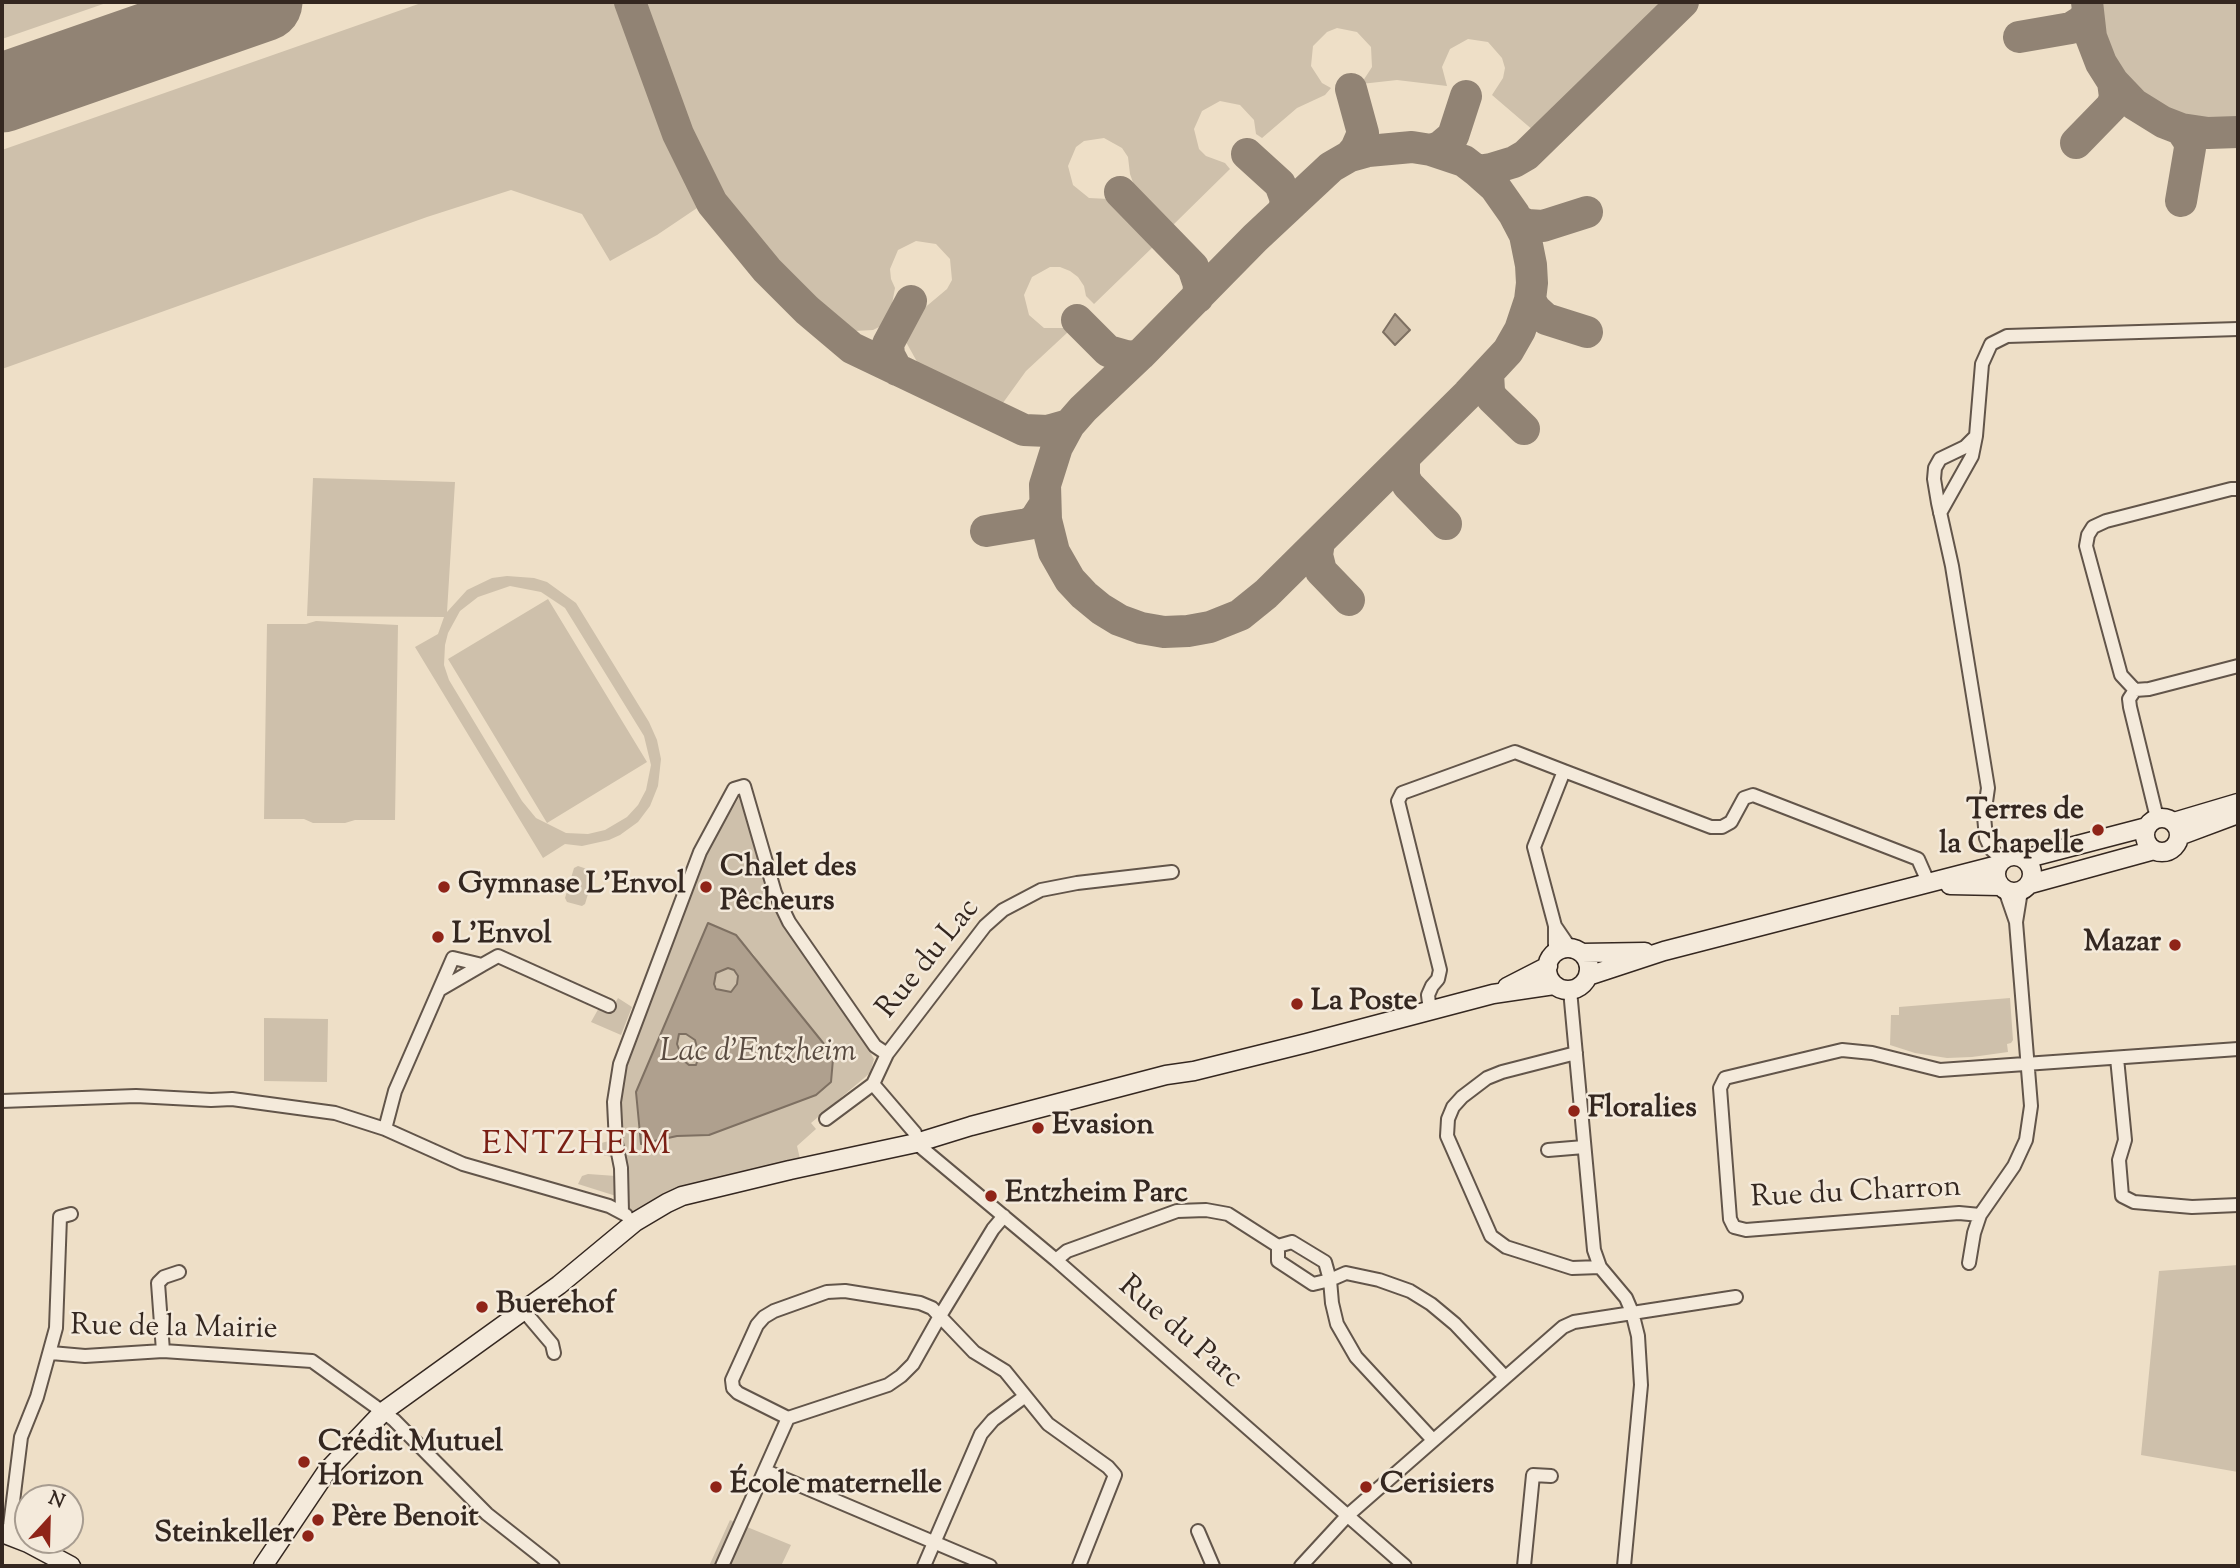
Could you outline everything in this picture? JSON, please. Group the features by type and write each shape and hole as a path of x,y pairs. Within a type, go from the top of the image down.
{"main road":[{"path":"1588,976 1664,951 1929,884 2001,863 2013,856 2024,859 2164,826 2238,803"},
{"path":"2164,826 2175,846 2159,852 2146,842 2164,826 2238,814"},
{"path":"1929,884 2014,888 2154,850"},
{"path":"2014,888 2032,879 2031,867 2024,859"},
{"path":"2001,863 1996,876 2014,888"},
{"path":"1493,994 1564,955 1664,951"},
{"path":"264,1566 327,1471 384,1411 559,1285 628,1217 674,1199 916,1143 1166,1075 1206,1068 1493,994 1581,986 1588,976 1589,964 1564,955"},
{"path":"1562,988 1550,979 1564,955"},
{"path":"5,1534 71,1566"}],"street":[{"path":"1940,513 1972,456 1982,364 1991,344 2007,336 2238,329"},
{"path":"1976,436 1965,447 1940,459 1935,468 1934,479 1952,566 1989,788 1984,816 1986,838 2001,863"},
{"path":"2238,489 2106,521 2093,527 2088,534 2086,546 2121,675 2134,690 2149,690 2238,666"},
{"path":"2134,690 2129,699 2130,707 2164,826"},
{"path":"1430,1011 1428,995 1440,970 1398,801 1402,793 1515,752 1711,827 1722,827 1731,822 1744,798 1753,795 1918,859 1929,884"},
{"path":"1564,771 1534,847 1564,955"},
{"path":"628,1217 616,1143 614,1102 621,1064 700,852 734,789 744,786 775,893 789,922 875,1045 887,1054"},
{"name":"Rue du Lac","path":"826,1119 873,1084 887,1054 985,926 1003,910 1041,890 1172,872"},
{"path":"1969,1263 1980,1215 2014,1166 2026,1140 2031,1107 2014,888"},
{"path":"439,990 498,956 609,1006"},
{"path":"385,1129 395,1091 453,958 482,965"},
{"path":"1562,988 1576,1053 1594,1250 1600,1267 1626,1298 1633,1312 1638,1336 1640,1385 1624,1566"},
{"path":"2028,1064 2238,1049"},
{"name":"Rue du Charron","path":"1980,1215 1959,1213 1746,1230 1734,1227 1730,1219 1720,1088 1725,1079 1842,1050 1872,1053 1940,1070 2028,1064"},
{"path":"1576,1053 1487,1078 1453,1107 1448,1119 1447,1136 1491,1236 1506,1247 1572,1268 1600,1267"},
{"path":"2117,1058 2126,1140 2119,1160 2122,1196 2134,1202 2192,1207 2238,1205"},
{"path":"873,1084 915,1133 916,1143"},
{"path":"2,1101 136,1096 200,1100 232,1098 335,1113 385,1129 463,1164 609,1206 628,1217"},
{"name":"Rue du Parc","path":"916,1143 1056,1260 1405,1566"},
{"path":"1548,1150 1584,1147"},
{"path":"1056,1260 1067,1251 1177,1211 1206,1210 1228,1214 1278,1246"},
{"path":"51,1353 56,1328 60,1217 71,1214"},
{"path":"1004,1216 940,1316 913,1364 888,1385 788,1418 733,1388 732,1380 757,1325 774,1311 827,1292 845,1291 920,1303 932,1308 940,1316 974,1352 1005,1371 1048,1424 1108,1467 1115,1475 1079,1566"},
{"path":"1278,1246 1292,1241 1325,1262 1336,1324 1356,1357 1433,1440"},
{"path":"1278,1246 1278,1261 1313,1284 1346,1273 1379,1280 1431,1304 1455,1324 1505,1377"},
{"path":"163,1351 158,1283 164,1277 179,1272"},
{"path":"1301,1566 1347,1516 1563,1328 1574,1322 1736,1297"},
{"path":"524,1311 552,1344 554,1353"},
{"name":"Rue de la Mairie","path":"5,1534 21,1437 51,1353 85,1356 163,1351 312,1361 384,1411 487,1514 552,1566"},
{"path":"924,1566 981,1434 993,1420 1024,1397"},
{"path":"722,1566 788,1418"},
{"path":"765,1471 990,1566"},
{"path":"1524,1566 1533,1475 1551,1476"},
{"path":"1198,1531 1213,1566"}],"shaded area":[{"path":"2,2 109,2 2,39"},
{"path":"424,2 617,2 660,127 700,206 657,235 610,261 582,214 511,190 427,217 2,369 2,150"},
{"path":"643,2 1662,2 1534,131 1492,95 1503,78 1505,68 1502,58 1488,42 1468,39 1450,49 1442,67 1447,86 1397,80 1361,84 1372,67 1371,47 1357,32 1337,28 1327,32 1313,46 1311,66 1322,83 1331,88 1325,95 1297,108 1262,138 1256,134 1254,120 1240,105 1220,101 1202,111 1194,129 1199,149 1206,156 1225,163 1230,169 1172,226 1136,191 1128,157 1122,148 1104,138 1084,141 1076,147 1068,166 1073,185 1089,198 1109,199 1139,226 1155,245 1094,304 1086,296 1078,277 1070,271 1050,267 1032,277 1024,295 1029,315 1044,328 1065,328 1068,332 1026,371 1000,407 928,374 920,367 906,342 910,324 947,289 952,280 950,259 936,244 916,241 898,250 890,269 895,288 892,304 883,325 873,330 855,331 792,278 727,201 685,122"},
{"path":"2098,2 2238,2 2238,120 2198,122 2177,117 2144,97 2123,76 2105,44"},
{"path":"313,478 455,482 447,612 467,590 492,578 507,576 547,582 576,603 649,722 657,740 661,759 658,786 650,806 638,822 620,835 582,846 565,844 543,858 415,647 438,634 444,617 307,616","holes":["510,586 541,592 565,608 644,736 651,765 646,790 638,805 627,817 605,830 588,834 566,833 536,818 522,801 449,680 444,665 448,633 460,611 478,597"]},
{"path":"548,599 647,762 547,823 448,659"},
{"path":"316,621 398,625 395,820 313,823 304,819 264,819 267,624 306,624"},
{"path":"741,794 779,920 844,1008 874,1059 870,1073 811,1123 816,1129 797,1146 801,1163 635,1214 619,1206 616,1196 578,1184 582,1176 588,1174 616,1176 614,1155 603,1155 597,1144 613,1140 620,1082 705,856","holes":["708,923 736,935 754,955 831,1082 816,1095 710,1135 677,1136 641,1144"]},
{"path":"578,866 593,871 594,874 585,904 582,906 567,902 565,898 574,868"},
{"path":"726,968 735,971 738,980 735,989 726,992 717,989 714,980 717,971"},
{"path":"618,998 632,1007 621,1035 591,1022 600,1006 611,1011"},
{"path":"2010,998 2013,1040 2007,1044 2008,1052 1947,1058 1915,1053 1890,1045 1891,1015 1899,1015 1899,1007"},
{"path":"264,1018 328,1019 327,1082 264,1081"},
{"path":"679,1034 686,1034 695,1040 699,1055 696,1065 689,1065 683,1060 677,1044"},
{"path":"2238,1265 2238,1472 2141,1455 2159,1271"},
{"path":"730,1520 791,1545 781,1566 709,1566"}],"water":[{"path":"1395,314 1410,330 1395,345 1383,332"},
{"name":"Lac d'Entzheim","path":"708,923 736,935 824,1044 833,1059 831,1082 816,1095 709,1135 677,1136 641,1144 636,1092","holes":["728,968 734,970 738,976 737,984 731,992 716,989 714,984 716,973","679,1034 686,1034 695,1040 699,1055 696,1065 689,1065 683,1060 677,1044"]}],"taxiway":[{"path":"630,2 678,134 712,203 767,270 807,310 852,348 1024,430 1048,431 1069,425"},
{"path":"1477,171 1495,187 1514,214 1525,235 1531,265 1530,300 1520,330 1508,351 1266,594 1240,615 1210,627 1164,632 1119,620 1084,595 1070,580 1054,552 1046,520 1045,485 1057,447 1069,425 1083,409 1255,238 1331,167 1350,156 1368,151 1412,147 1464,161 1477,171 1514,162 1526,155 1683,2"},
{"path":"2087,2 2091,37 2101,63 2113,82 2134,104 2163,122 2181,129 2208,133 2238,132"},
{"path":"2019,37 2071,28 2087,14"},
{"path":"2076,143 2112,106 2115,97 2113,82"},
{"path":"1350,156 1363,133 1351,89"},
{"path":"1431,150 1440,147 1453,136 1466,96"},
{"path":"2181,129 2190,148 2181,201"},
{"path":"1247,154 1280,184 1286,200 1284,210"},
{"path":"1120,192 1193,267 1199,285 1198,297"},
{"path":"1517,220 1527,225 1543,226 1587,212"},
{"path":"1530,300 1546,319 1587,332"},
{"path":"897,370 889,355 888,344 911,301"},
{"path":"1077,320 1108,351 1129,357 1140,355"},
{"path":"1488,373 1492,398 1524,429"},
{"path":"1404,458 1404,477 1408,485 1446,524"},
{"path":"986,531 1028,524 1035,520 1044,506"},
{"path":"1319,542 1317,555 1321,571 1349,600"}],"runway":[{"path":"2,93 263,2"}],"place":[{"name":"Terres de la Chapelle","path":"2098,830"},
{"name":"Gymnase L'Envol","path":"444,887"},
{"name":"Chalet des Pêcheurs","path":"706,887"},
{"name":"L'Envol","path":"438,937"},
{"name":"Mazar","path":"2175,945"},
{"name":"La Poste","path":"1297,1004"},
{"name":"Floralies","path":"1574,1111"},
{"name":"Evasion","path":"1038,1128"},
{"name":"Entzheim Parc","path":"991,1196"},
{"name":"Buerehof","path":"482,1307"},
{"name":"Crédit Mutuel Horizon","path":"304,1462"},
{"name":"École maternelle","path":"716,1487"},
{"name":"Cerisiers","path":"1366,1487"},
{"name":"Père Benoit","path":"318,1520"},
{"name":"Steinkeller","path":"308,1536"}],"district":[{"name":"ENTZHEIM","path":"577,1147"}]}
